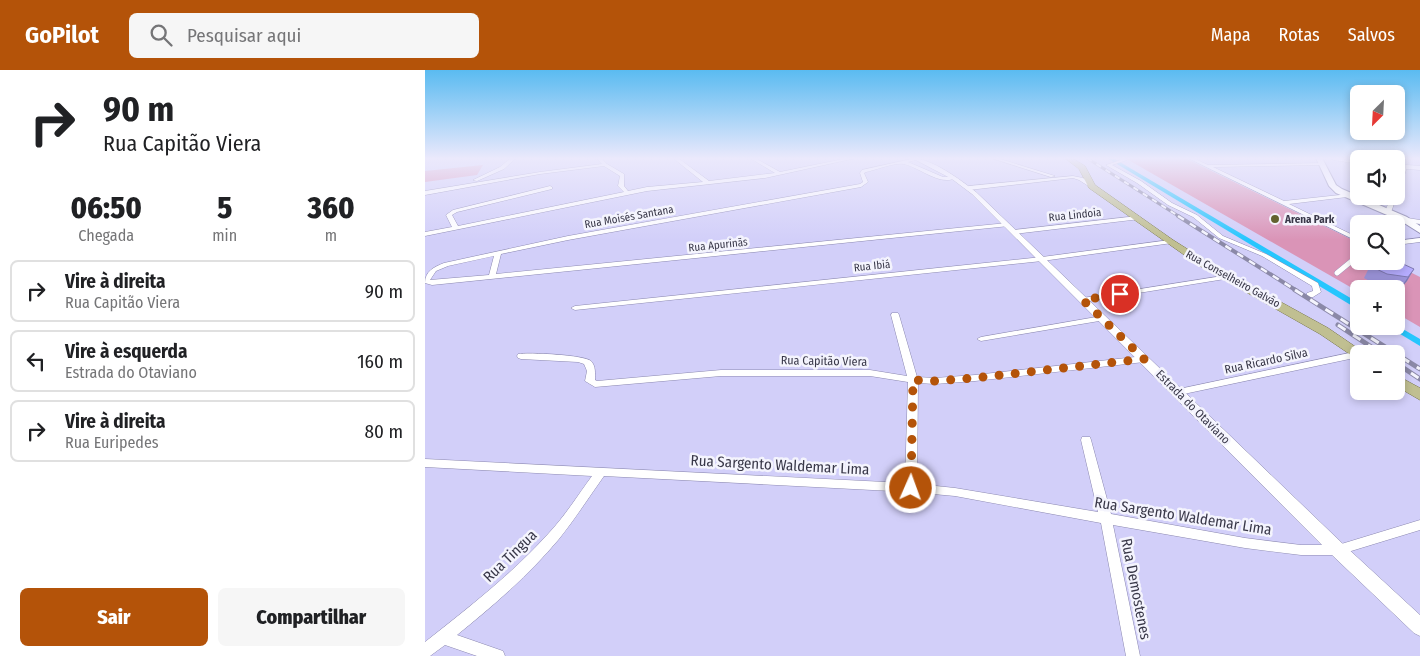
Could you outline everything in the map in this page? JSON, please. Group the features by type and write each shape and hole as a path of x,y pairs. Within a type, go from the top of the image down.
{"main road":[{"path":"1333,185 1347,196 1395,215"},
{"name":"Rua Conselheiro Galvão","path":"1092,186 1204,264 1324,330 1350,348"},
{"path":"1405,222 1406,224 1420,231"},
{"path":"1405,385 1420,395"}],"street":[{"path":"457,187 461,185"},
{"path":"425,193 466,185"},
{"path":"621,185 627,193"},
{"path":"425,234 627,193 662,187 687,185"},
{"name":"Rua Moisés Santana","path":"431,283 426,282 434,270 447,264 498,252 859,185"},
{"name":"Estrada do Otaviano","path":"965,185 1179,392 1338,550 1420,627"},
{"path":"969,188 993,185"},
{"path":"1144,185 1170,204 1195,216 1221,237 1264,256 1315,285 1317,292 1310,295"},
{"path":"1246,185 1350,236"},
{"path":"456,228 449,215 455,211 550,188"},
{"path":"1283,203 1347,196"},
{"path":"1389,212 1391,205"},
{"name":"Rua Lindoia","path":"1011,228 1138,218"},
{"path":"1405,220 1420,231 1405,238"},
{"name":"Rua Apurinãs","path":"431,283 1011,228"},
{"name":"Rua Ibiá","path":"575,308 1042,259 1170,242"},
{"path":"492,277 498,252"},
{"path":"1337,273 1350,262"},
{"path":"1083,300 1229,277"},
{"path":"895,315 913,380 911,488"},
{"path":"981,340 1102,318"},
{"name":"Rua Capitão Viera","path":"521,356 564,357 586,361 591,370 590,381 595,384 721,373 870,373 913,380 935,381 1144,359"},
{"name":"Rua Ricardo Silva","path":"1179,392 1350,356"},
{"name":"Rua Demostenes","path":"1086,440 1106,519 1133,656"},
{"name":"Rua Sargento Waldemar Lima","path":"425,463 602,471 955,492 1245,543 1301,550 1338,550 1420,525"},
{"name":"Rua Tingua","path":"425,651 492,596 548,542 602,471"},
{"path":"443,637 498,656"}],"shaded area":[{"path":"1173,185 1241,185 1350,239 1350,270 1405,270 1420,277 1420,327 1405,318 1405,280 1350,280 1350,287"}],"building":[{"path":"1405,265 1414,269 1408,277 1387,274 1378,270 1405,270"}],"waterway":[{"path":"1156,185 1350,302"},
{"path":"1405,334 1420,343"}],"railway":[{"path":"1130,185 1180,217"},
{"path":"1178,216 1297,291"},
{"path":"1295,290 1420,369"},
{"path":"1338,325 1368,345"},
{"path":"1405,369 1420,379"}],"place":[{"name":"Arena Park","path":"1275,219"}],"route":[{"path":"911,488 913,380 935,381 975,378 1144,359 1083,300 1120,294"}]}
